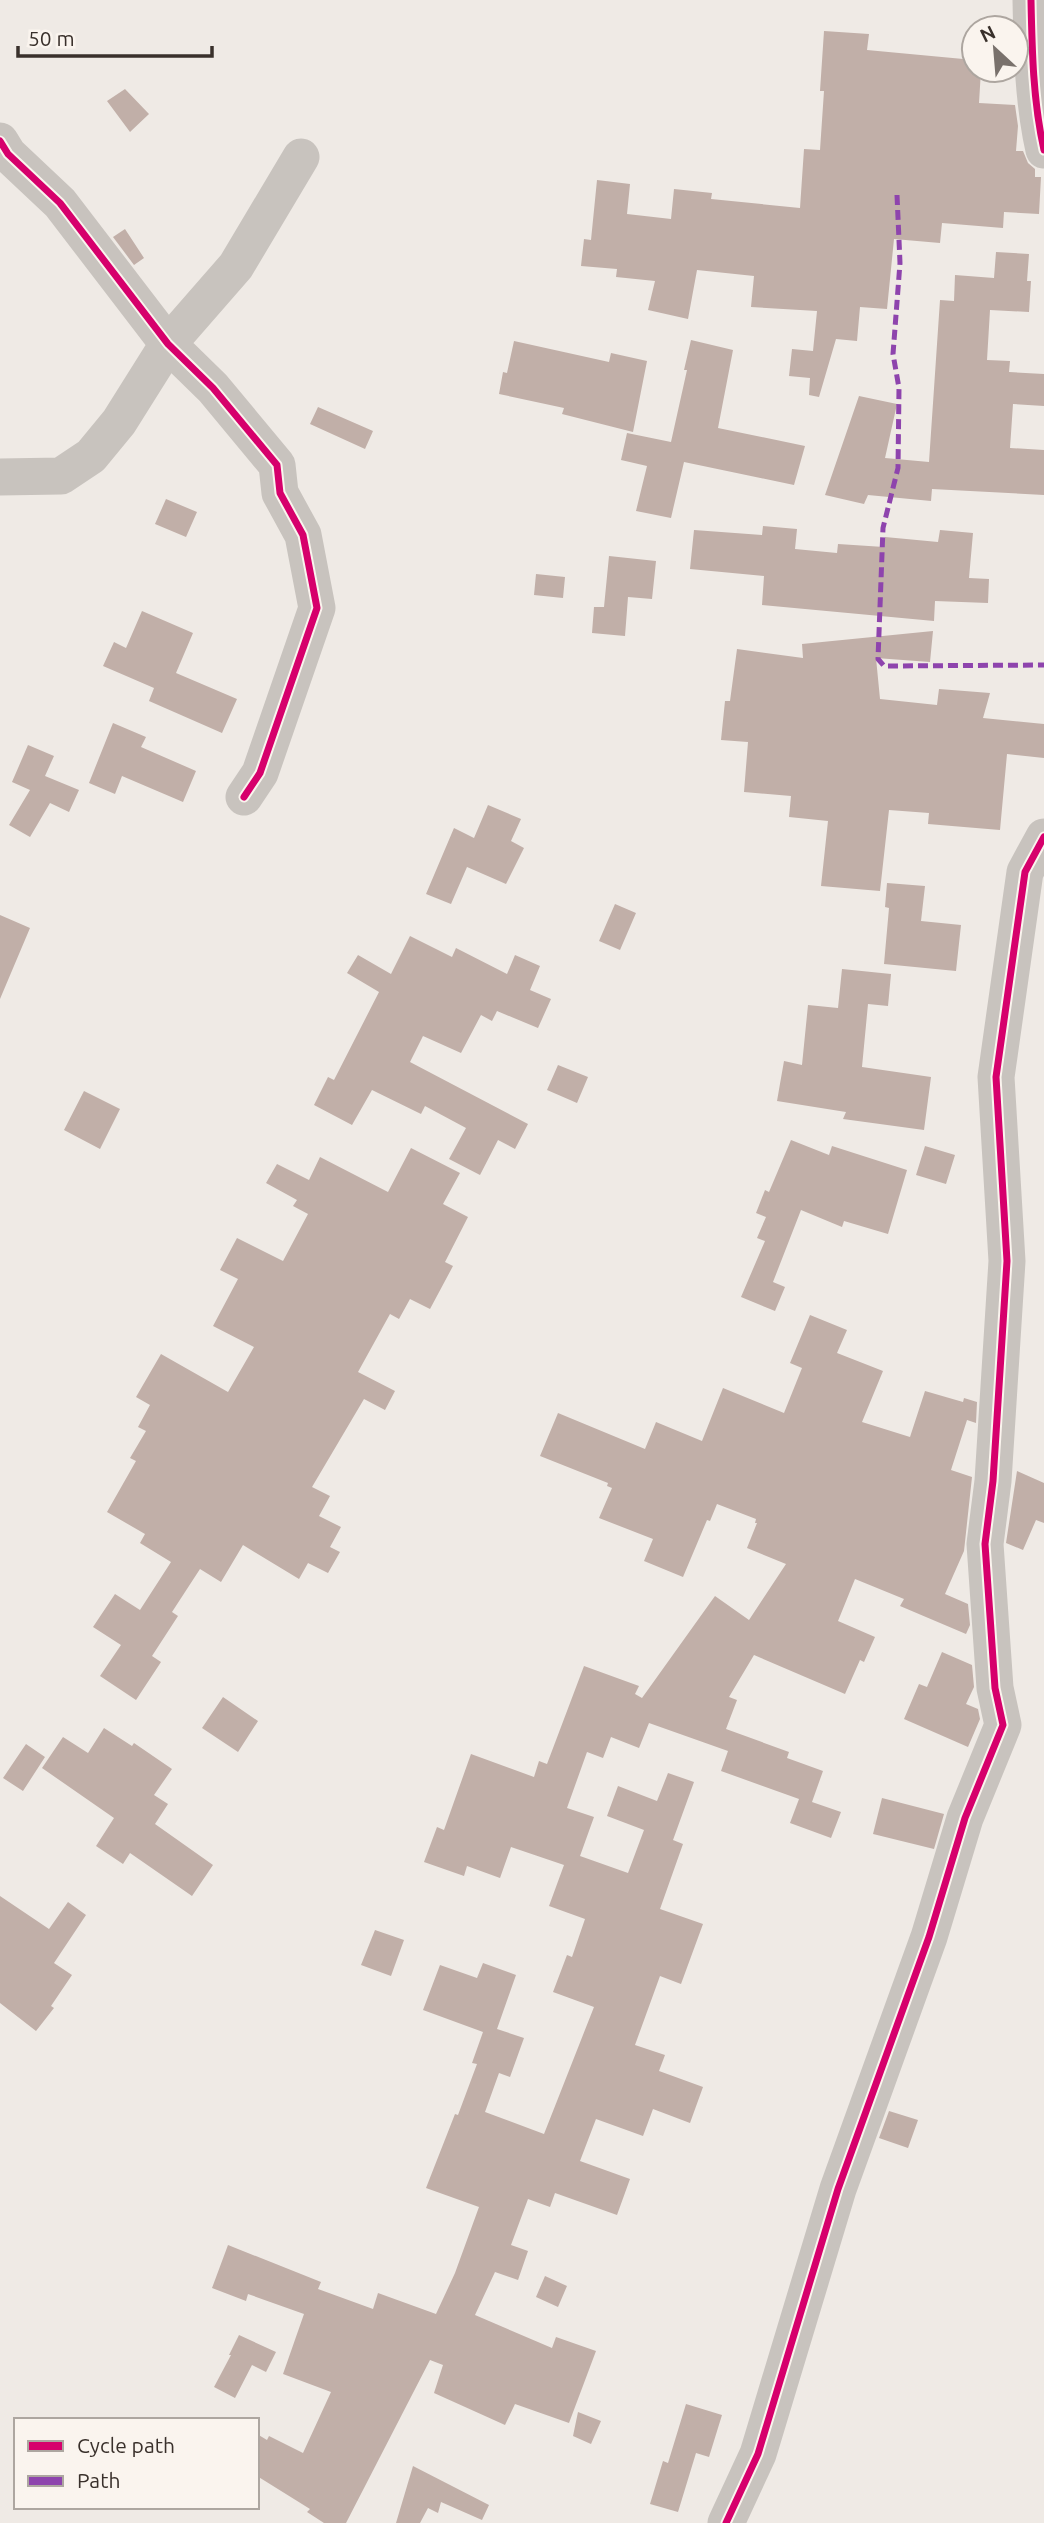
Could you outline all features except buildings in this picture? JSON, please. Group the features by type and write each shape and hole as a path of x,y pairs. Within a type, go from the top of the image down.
{"street":[{"path":"1031,0 1032,60 1038,124 1044,150"},
{"path":"0,141 8,154 60,203 168,344 213,388 277,464 280,493 303,536 317,608 260,773 244,797"},
{"path":"0,477 61,477 91,456 119,422 168,344 236,266 301,157"},
{"path":"726,2523 758,2454 838,2189 929,1937 965,1818 1003,1725 995,1688 985,1544 993,1480 1007,1261 996,1077 1025,872 1044,837"}],"marked path":[{"path":"897,195 900,263 893,354 899,388 898,468 883,528 878,659 884,666 1044,665"}],"cycle path":[{"path":"1031,0 1035,94 1044,150"},
{"path":"0,141 8,154 60,203 168,344 213,388 277,465 280,493 303,535 317,608 260,773 244,797"},
{"path":"726,2523 758,2454 838,2189 929,1937 965,1818 1003,1725 995,1688 985,1544 993,1481 1007,1261 996,1077 1025,872 1044,837"}]}
